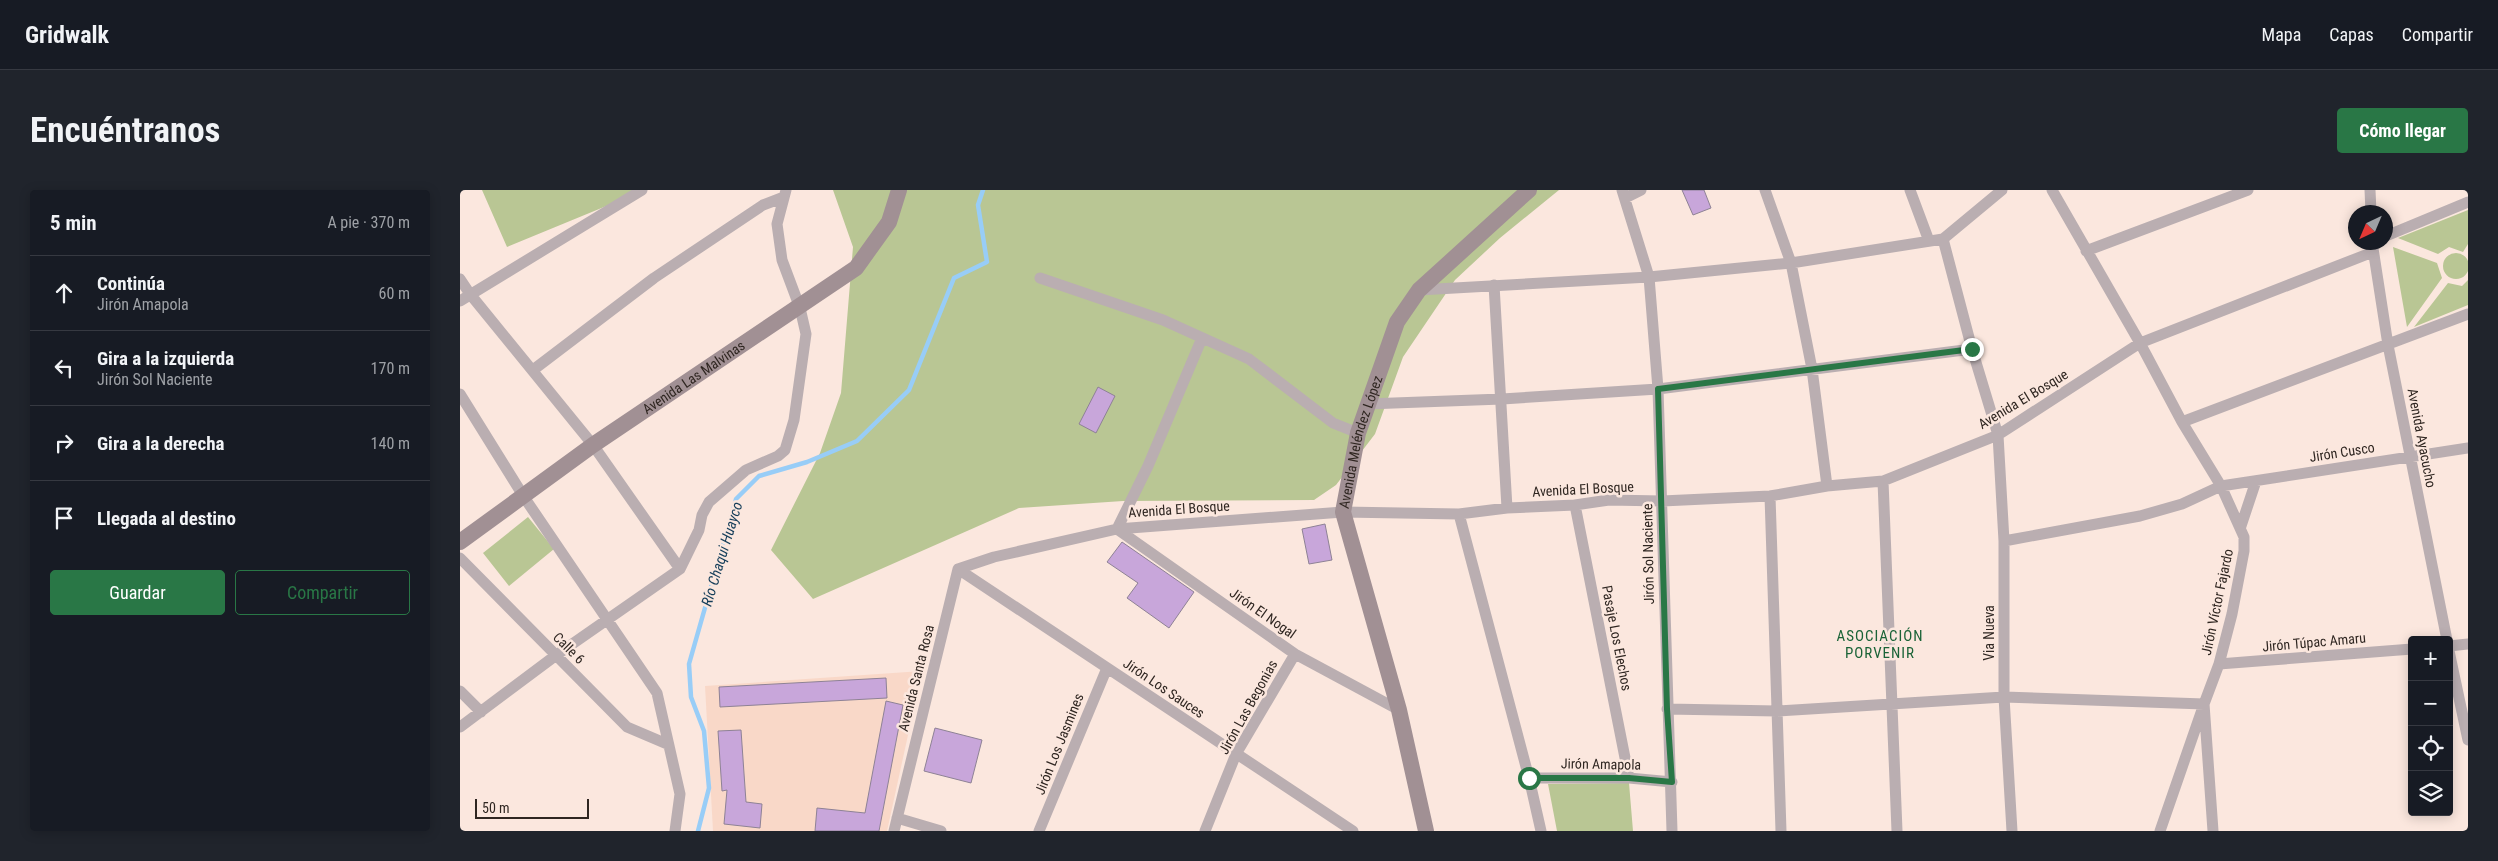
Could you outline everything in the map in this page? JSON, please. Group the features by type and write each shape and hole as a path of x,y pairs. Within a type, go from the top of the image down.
{"street":[{"path":"460,301 642,190"},
{"name":"Avenida Las Malvinas","path":"460,542 593,445 800,308 856,268 889,222 899,190"},
{"name":"Avenida Meléndez López","path":"1426,831 1399,710 1343,512 1358,433 1397,322 1419,290 1530,190"},
{"path":"1623,194 1641,190"},
{"path":"1764,190 1791,263 1812,369 1827,486"},
{"path":"1910,190 1929,241"},
{"path":"1419,290 1649,277 1791,263 1943,239 2002,190"},
{"name":"Jirón Víctor Fajardo","path":"2052,190 2140,342 2182,422 2221,486 2241,526 2244,551 2232,614 2219,664 2204,704 2213,831"},
{"path":"2086,251 2248,190"},
{"path":"2370,190 2371,205"},
{"path":"533,370 654,278 763,205 785,194"},
{"path":"460,727 555,656 680,569 709,502 746,470 778,456 785,450 794,420 806,334 800,308 782,260 777,224 785,194"},
{"name":"Jirón Sol Naciente","path":"1623,194 1649,277 1658,389 1667,709 1672,782 1672,831"},
{"path":"2393,233 2468,202"},
{"name":"Via Nueva","path":"1943,239 1972,349 1998,435 2004,541 2004,698 2012,831"},
{"name":"Avenida El Bosque","path":"958,569 994,557 1117,529 1343,512 1458,514 1508,508 1575,505 1609,500 1662,501 1770,496 1827,486 1883,481 1998,435 2140,342 2365,250"},
{"name":"Avenida Ayacucho","path":"2372,250 2388,345 2446,636"},
{"path":"1040,278 1163,320 1249,359 1333,423 1358,433"},
{"path":"460,279 470,294 593,445 680,569"},
{"path":"1494,286 1508,508"},
{"path":"2182,422 2468,314"},
{"path":"1117,529 1148,466 1202,338"},
{"path":"1367,404 1502,399 1658,389 1972,349"},
{"path":"460,394 524,497 606,620 658,693 667,744 680,794 675,831"},
{"name":"Jirón Cusco","path":"2004,541 2140,516 2182,504 2221,486 2468,448"},
{"path":"1883,481 1897,831"},
{"path":"2241,526 2256,481"},
{"path":"1770,496 1781,831"},
{"name":"Pasaje Los Elechos","path":"1575,505 1629,778"},
{"path":"1458,514 1529,778 1541,831"},
{"name":"Jirón El Nogal","path":"1117,529 1295,654 1399,710"},
{"name":"Calle 6","path":"460,558 627,727 667,744"},
{"name":"Jirón Los Sauces","path":"958,569 1352,831"},
{"name":"Avenida Santa Rosa","path":"894,831 958,569"},
{"path":"2453,646 2468,644"},
{"name":"Jirón Túpac Amaru","path":"2219,664 2408,649"},
{"name":"Jirón Las Begonias","path":"1205,831 1236,754 1295,654"},
{"name":"Jirón Los Jasmines","path":"1040,831 1107,668"},
{"path":"2453,670 2468,740"},
{"path":"460,691 481,712"},
{"path":"1667,709 1777,711 2004,698 2204,704 2160,831"},
{"name":"Jirón Amapola","path":"1529,778 1629,778 1672,782"},
{"path":"897,818 941,831"}],"shaded area":[{"path":"922,671 887,831 713,831 705,686"}],"green space":[{"path":"482,190 639,190 621,200 507,247"},
{"path":"833,190 1559,190 1500,238 1455,280 1403,357 1375,434 1336,485 1314,500 1123,501 1019,508 813,599 771,550 820,453 841,393 853,247"},
{"path":"2468,210 2468,244 2463,252 2449,247 2438,254 2398,238"},
{"path":"2393,247 2437,263 2442,278 2407,327"},
{"path":"2456,253 2465,257 2469,266 2465,275 2456,279 2447,275 2443,266 2447,257"},
{"path":"2468,280 2468,305 2414,327 2448,283 2462,286"},
{"path":"528,517 554,549 509,586 483,553"},
{"path":"1629,783 1633,831 1557,831 1548,784"}],"building":[{"path":"1682,190 1704,190 1711,208 1693,215"},
{"path":"1098,387 1115,396 1096,433 1079,424"},
{"path":"1325,524 1332,560 1309,564 1302,529"},
{"path":"1122,542 1194,592 1169,628 1127,598 1138,583 1107,562"},
{"path":"886,678 887,698 720,707 719,687"},
{"path":"886,701 903,705 879,831 815,831 817,808 865,813"},
{"path":"935,728 982,740 971,783 924,771"},
{"path":"741,730 746,802 762,804 760,828 724,824 727,790 722,791 718,731"}],"waterway":[{"name":"Río Chaqui Huayco","path":"698,831 709,788 704,731 691,697 689,664 736,499 759,476 807,462 857,441 909,390 954,278 987,262 978,205 983,190"}],"district":[{"name":"ASOCIACIÓN PORVENIR","path":"1880,644"}],"route":[{"path":"1529,778 1629,778 1672,782 1667,709 1658,389 1972,349"}]}
